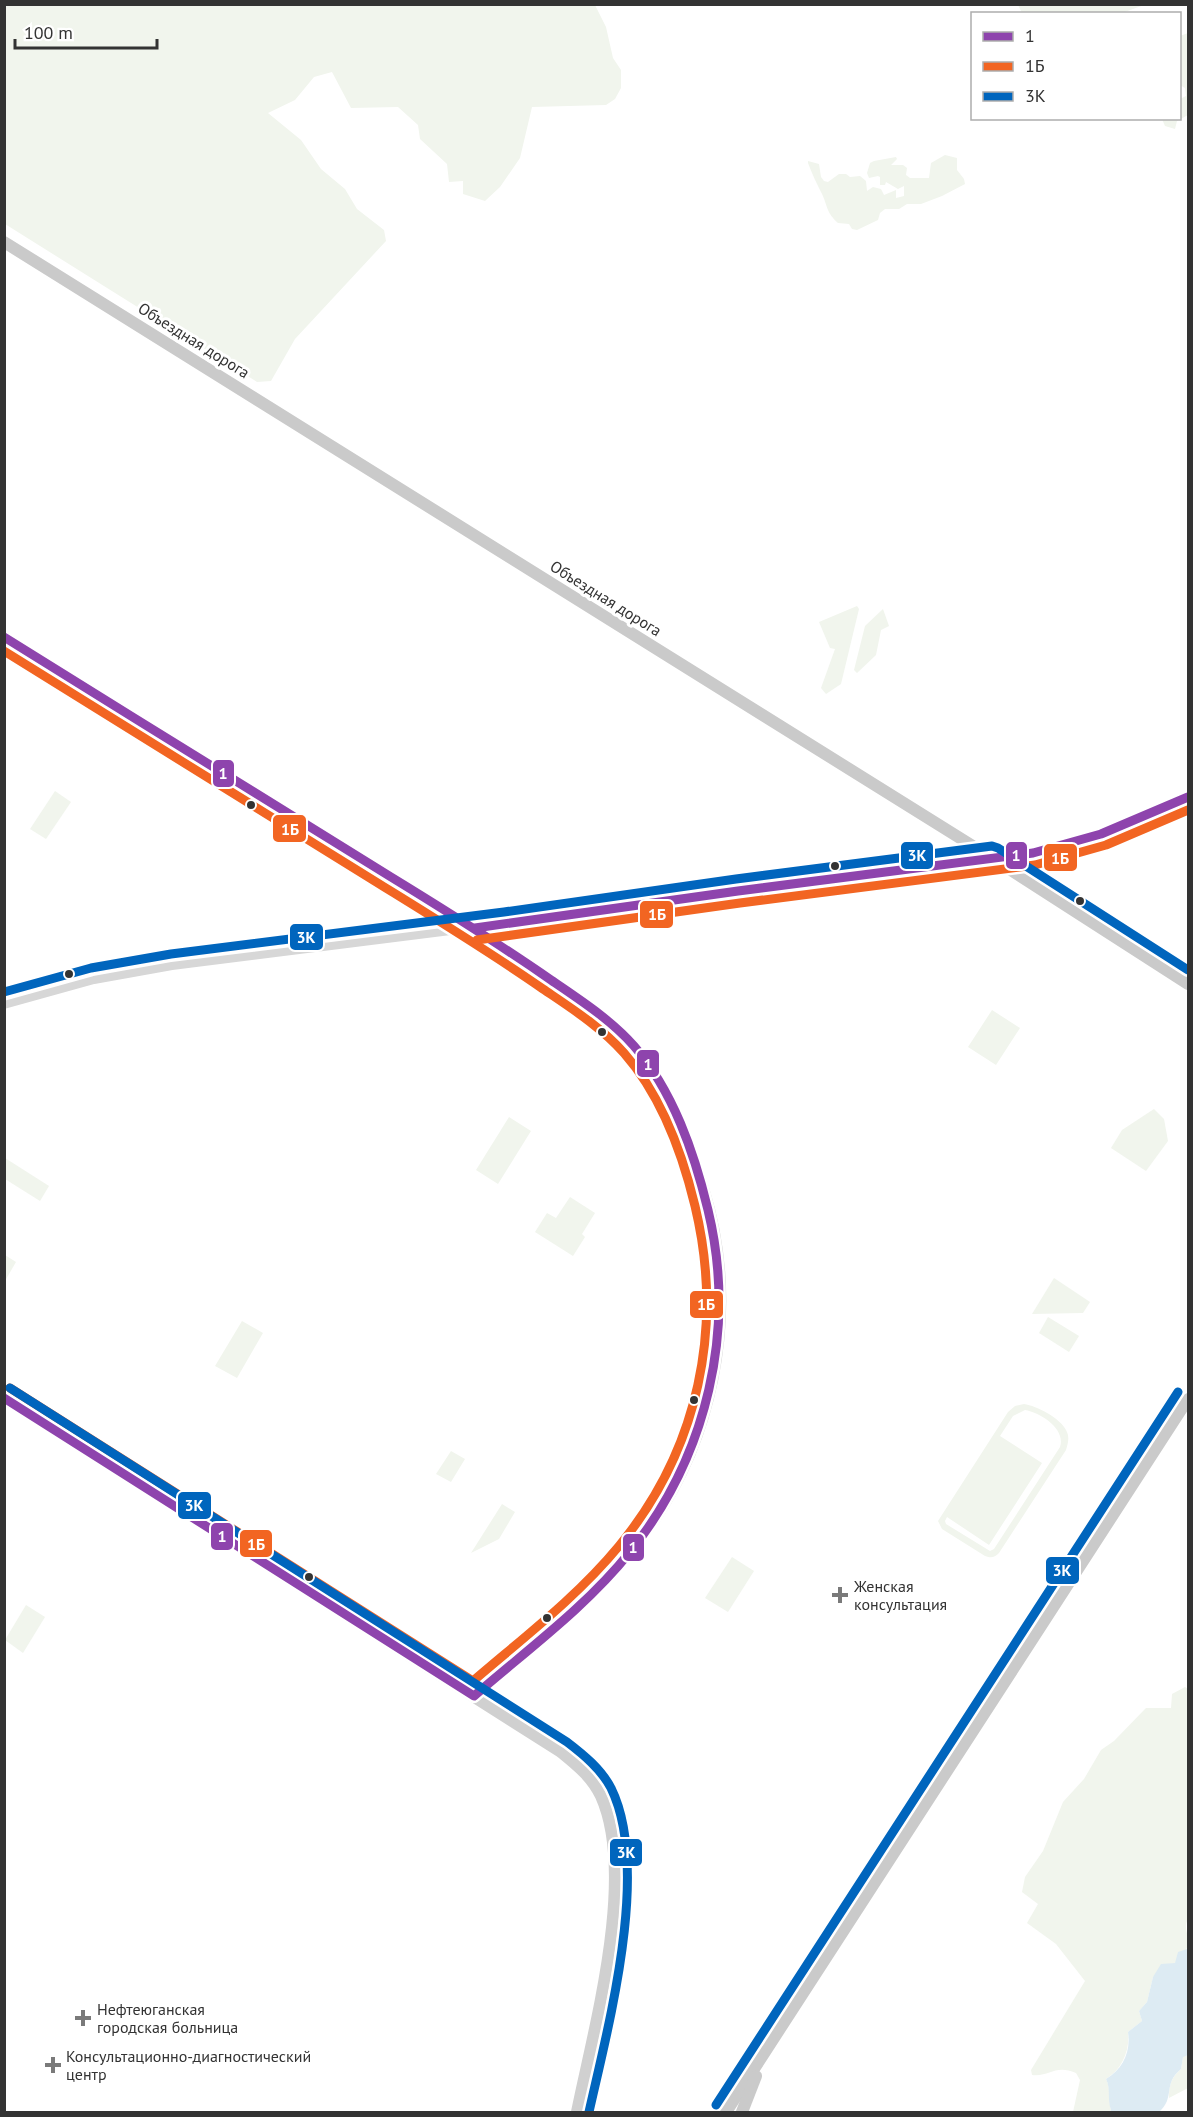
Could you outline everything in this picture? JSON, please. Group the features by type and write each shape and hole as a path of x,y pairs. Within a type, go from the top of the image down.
{"main road":[{"name":"Объездная дорога","path":"4,242 992,858 1188,984"},
{"path":"4,637 475,928 606,1019 633,1044 656,1076 682,1129 707,1202 717,1253 720,1291 719,1341 711,1388 694,1443 666,1501 635,1546 594,1591 474,1696"},
{"path":"4,1398 561,1752 592,1780 601,1796 611,1830 614,1890 603,1990 577,2112"},
{"path":"726,2112 1188,1399"},
{"path":"742,2112 766,2050"}],"street":[{"path":"4,1005 94,980 165,967 1033,853 1101,834 1188,797"}],"shaded area":[{"path":"4,5 595,5 606,27 613,58 621,70 621,88 615,99 606,105 532,107 520,158 500,187 485,201 463,194 463,181 449,182 447,164 420,139 418,125 398,107 351,108 332,72 314,77 295,100 268,113 301,140 321,169 345,189 357,209 384,230 386,241 295,339 271,381 257,382 5,224"},
{"path":"1018,5 1144,5 1125,12 1022,12"},
{"path":"1188,33 1188,115 1181,119 1181,98 1186,96 1185,88 1181,86 1181,36"},
{"path":"1162,120 1179,120 1175,129 1165,126"},
{"path":"945,155 957,158 957,170 965,184 921,204 907,204 899,209 885,209 880,213 878,220 857,230 852,229 849,224 838,223 831,216 808,163 808,161 819,164 824,181 828,182 839,174 846,174 850,177 860,176 866,181 867,191 873,187 881,189 884,195 896,190 896,198 904,196 904,186 898,189 886,182 885,185 880,185 880,177 869,178 867,173 870,163 896,157 897,159 891,165 903,165 907,168 906,175 910,178 929,178 931,163"},
{"path":"857,606 859,609 841,684 826,694 821,688 835,649 830,648 819,622"},
{"path":"883,609 889,626 881,630 876,655 857,673 854,670 865,626"},
{"path":"55,791 71,802 46,839 30,829"},
{"path":"992,1010 1020,1028 996,1065 968,1047"},
{"path":"1154,1109 1164,1119 1168,1141 1146,1171 1111,1148 1122,1130"},
{"path":"509,1117 531,1131 498,1184 476,1170"},
{"path":"5,1158 49,1186 40,1201 5,1179"},
{"path":"570,1197 595,1213 582,1234 585,1237 573,1256 535,1232 547,1213 556,1218"},
{"path":"5,1255 16,1262 5,1281 4,1280"},
{"path":"1054,1278 1090,1302 1083,1313 1032,1314"},
{"path":"1048,1317 1079,1336 1069,1352 1039,1333"},
{"path":"242,1321 263,1333 237,1378 215,1366"},
{"path":"1029,1405 1054,1417 1066,1430 1068,1442 1066,1450 999,1553 994,1557 989,1557 942,1529 938,1521 1008,1412 1015,1406","holes":["1025,1410 1045,1418 1056,1428 1061,1440 1060,1447 994,1549 990,1551 946,1524 945,1521 947,1517 989,1545 1042,1463 1000,1436 1013,1416"]},
{"path":"451,1451 465,1459 451,1482 436,1474"},
{"path":"502,1504 515,1512 499,1539 471,1553"},
{"path":"732,1557 754,1571 728,1612 705,1598"},
{"path":"26,1605 45,1617 23,1653 5,1640"},
{"path":"1185,1687 1188,1689 1187,1946 1181,1958 1153,1977 1147,2002 1139,2011 1142,2021 1128,2032 1128,2046 1124,2059 1106,2079 1110,2112 1073,2112 1080,2080 1076,2073 1058,2070 1032,2075 1031,2070 1085,1981 1056,1944 1027,1923 1038,1904 1022,1892 1025,1877 1043,1851 1063,1802 1084,1779 1101,1750 1114,1741 1146,1708 1171,1708 1172,1694"},
{"path":"1188,1946 1188,2055 1183,2057 1181,2069 1172,2080 1167,2101 1159,2112 1110,2112 1106,2079 1117,2070 1127,2053 1128,2032 1142,2021 1139,2011 1147,2002 1153,1977 1161,1964 1175,1963 1178,1952 1187,1949"},
{"path":"1188,2055 1188,2088 1169,2098 1171,2082 1181,2069 1183,2056"}],"transit line":[{"name":"1","path":"4,637 472,927 573,995 615,1027 634,1046 660,1082 689,1144 708,1210 716,1255 719,1301 716,1346 709,1390 696,1433 679,1475 657,1515 630,1552 595,1591 474,1696 4,1398"},
{"name":"1Б","path":"4,651 463,936 564,1003 606,1035 624,1053 649,1087 677,1145 695,1206 703,1251 707,1297 705,1341 698,1385 686,1428 669,1469 646,1509 619,1546 586,1583 473,1681 10,1388"},
{"name":"1","path":"475,928 1033,853 1101,834 1188,797"},
{"name":"1Б","path":"477,940 1035,865 1106,845 1188,810"},
{"name":"3К","path":"4,992 91,968 171,954 992,846 1188,970"},
{"name":"3К","path":"10,1388 567,1742 586,1757 602,1775 611,1788 622,1822 627,1861 627,1904 615,1993 589,2112"},
{"name":"3К","path":"716,2105 1178,1392"}],"place":[{"name":"Женская консультация","path":"840,1595"},
{"name":"Нефтеюганская городская больница","path":"83,2018"},
{"name":"Консультационно-диагностический центр","path":"53,2065"}]}
